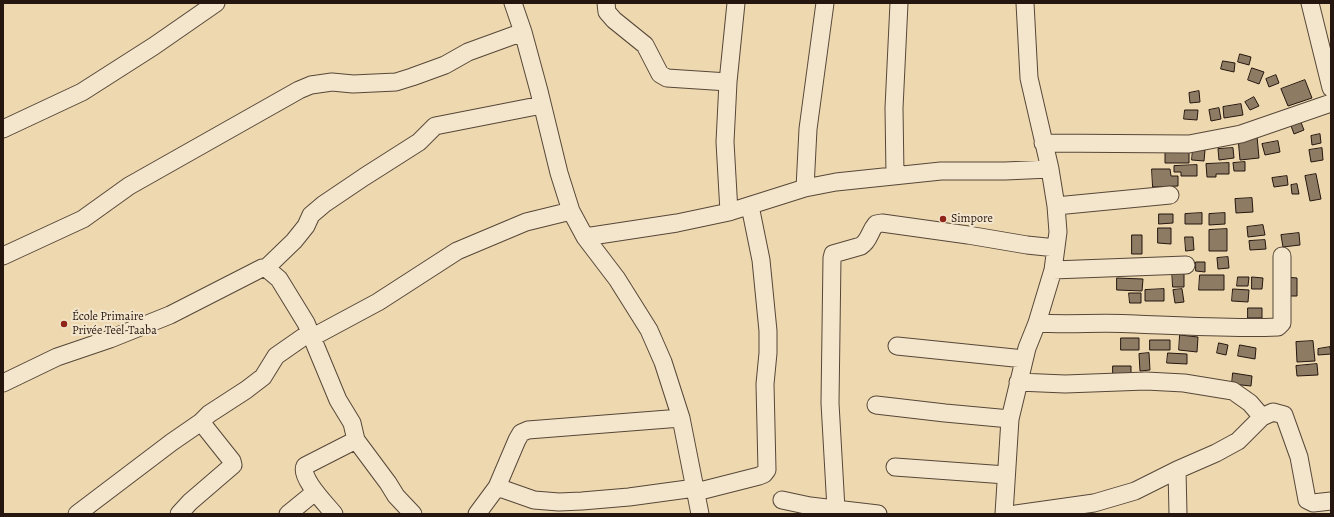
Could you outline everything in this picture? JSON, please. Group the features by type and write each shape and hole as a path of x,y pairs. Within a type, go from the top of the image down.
{"street":[{"path":"3,129 82,92 154,46 216,3"},
{"path":"513,3 542,105 559,173 571,211 586,237 617,279 650,330 681,418 700,514"},
{"path":"606,3 607,12 614,20 645,45 660,74 667,78 728,82"},
{"path":"729,212 725,142 728,82 736,3"},
{"path":"806,188 808,129 825,3"},
{"path":"895,175 894,108 899,3"},
{"path":"1004,514 1010,419 1024,359 1037,323 1052,270 1058,232 1056,206 1050,169 1029,78 1025,3"},
{"path":"1310,3 1327,51 1331,88"},
{"path":"3,256 83,219 129,186 299,90 311,85 332,82 353,84 396,82 444,65 468,52 522,32"},
{"path":"1043,143 1189,144 1241,134 1331,103"},
{"path":"3,383 57,357 110,339 170,315 262,268 266,268 306,226 311,215 324,204 419,142 435,126 542,105"},
{"path":"586,237 677,223 729,212 806,188 836,182 941,171 1050,169"},
{"path":"1056,206 1170,195"},
{"path":"497,487 534,500 582,508 629,497 696,490 764,474 767,470 765,384 768,353 768,331 761,260 750,206"},
{"path":"77,514 172,442 201,422 209,414 263,377 276,356 310,336 378,302 457,251 526,222 571,211"},
{"path":"836,508 830,403 833,254 865,244 868,241 872,228 876,224 882,223 1056,248"},
{"path":"1037,323 1133,324 1245,328 1278,327 1282,323 1282,256"},
{"path":"1052,270 1186,265"},
{"path":"266,268 279,279 306,324 310,336 326,368 338,400 352,423 356,440 396,496 413,514"},
{"path":"897,346 1024,359"},
{"path":"1018,382 1065,384 1146,381 1184,383 1233,391 1250,403 1262,417"},
{"path":"876,405 945,414 1010,419"},
{"path":"1016,514 1094,503 1135,491 1238,441 1262,417 1273,412 1284,415 1299,457 1307,500 1313,503 1331,501"},
{"path":"477,514 497,487 521,433 528,430 681,418"},
{"path":"179,514 190,502 233,466 232,461 201,422"},
{"path":"334,514 315,492 304,475 303,469 305,466 356,440"},
{"path":"895,467 1006,475"},
{"path":"1177,470 1178,514"},
{"path":"288,514 315,492"},
{"path":"782,500 810,506 878,514"}],"building":[{"path":"1240,54 1251,57 1249,65 1238,62"},
{"path":"1223,61 1235,63 1234,72 1221,69"},
{"path":"1252,68 1264,72 1259,84 1248,80"},
{"path":"1276,75 1279,83 1269,87 1266,79"},
{"path":"1305,80 1312,98 1288,106 1281,89"},
{"path":"1199,91 1200,102 1190,103 1189,93"},
{"path":"1254,97 1259,106 1250,110 1245,102"},
{"path":"1241,104 1243,115 1224,118 1223,107"},
{"path":"1219,108 1221,119 1211,121 1209,110"},
{"path":"1185,110 1198,110 1197,120 1184,119"},
{"path":"1300,120 1304,130 1294,134 1290,123"},
{"path":"1320,134 1321,143 1312,145 1311,136"},
{"path":"1257,136 1259,158 1240,160 1238,138"},
{"path":"1278,141 1280,152 1265,155 1262,144"},
{"path":"1189,144 1189,163 1165,163 1165,145"},
{"path":"1233,148 1234,158 1219,160 1218,149"},
{"path":"1322,148 1323,160 1311,162 1309,150"},
{"path":"1193,149 1205,150 1204,161 1192,160"},
{"path":"1245,162 1245,171 1234,171 1233,163"},
{"path":"1229,163 1229,174 1216,174 1216,177 1207,177 1206,164"},
{"path":"1197,165 1197,176 1181,176 1181,172 1174,172 1174,166"},
{"path":"1152,169 1170,169 1171,176 1178,176 1178,186 1153,187"},
{"path":"1316,174 1321,199 1310,201 1305,176"},
{"path":"1287,176 1288,185 1274,187 1272,178"},
{"path":"1297,184 1299,194 1292,194 1291,185"},
{"path":"1252,198 1253,212 1236,213 1235,199"},
{"path":"1202,213 1202,224 1185,224 1185,214"},
{"path":"1225,213 1225,224 1209,225 1209,214"},
{"path":"1159,214 1173,214 1173,223 1159,224"},
{"path":"1263,225 1265,235 1248,237 1247,227"},
{"path":"1158,228 1171,228 1171,244 1158,243"},
{"path":"1227,229 1227,251 1209,251 1209,230"},
{"path":"1299,233 1300,245 1283,247 1281,235"},
{"path":"1132,235 1142,235 1142,254 1132,254"},
{"path":"1185,237 1193,237 1194,250 1186,251"},
{"path":"1265,240 1266,249 1250,250 1249,241"},
{"path":"1228,257 1229,268 1218,269 1217,258"},
{"path":"1196,262 1205,262 1205,272 1196,271"},
{"path":"1172,269 1184,269 1184,287 1173,287"},
{"path":"1200,275 1224,275 1224,290 1199,290"},
{"path":"1238,277 1249,277 1248,286 1237,286"},
{"path":"1252,277 1263,278 1262,289 1252,289"},
{"path":"1285,277 1297,278 1297,296 1285,296"},
{"path":"1117,278 1143,279 1142,291 1117,290"},
{"path":"1164,289 1164,301 1145,301 1145,290"},
{"path":"1182,289 1184,302 1175,303 1173,290"},
{"path":"1233,289 1249,290 1248,302 1232,301"},
{"path":"1129,293 1141,293 1141,303 1130,303"},
{"path":"1248,308 1262,308 1262,318 1248,318"},
{"path":"1180,335 1198,337 1197,352 1179,350"},
{"path":"1121,338 1139,338 1139,350 1121,350"},
{"path":"1150,340 1170,340 1170,350 1150,350"},
{"path":"1313,341 1315,361 1297,362 1296,342"},
{"path":"1219,343 1228,345 1226,355 1217,353"},
{"path":"1240,345 1256,348 1255,359 1238,356"},
{"path":"1330,347 1331,354 1318,355 1318,349"},
{"path":"1149,353 1150,370 1140,371 1139,354"},
{"path":"1168,353 1187,354 1187,364 1167,363"},
{"path":"1317,364 1318,375 1297,376 1296,366"},
{"path":"1113,366 1131,366 1131,376 1113,376"},
{"path":"1233,373 1252,376 1251,386 1232,384"}],"place":[{"name":"Simpore","path":"943,219"},
{"name":"École Primaire Privée Teel-Taaba","path":"64,324"}]}
